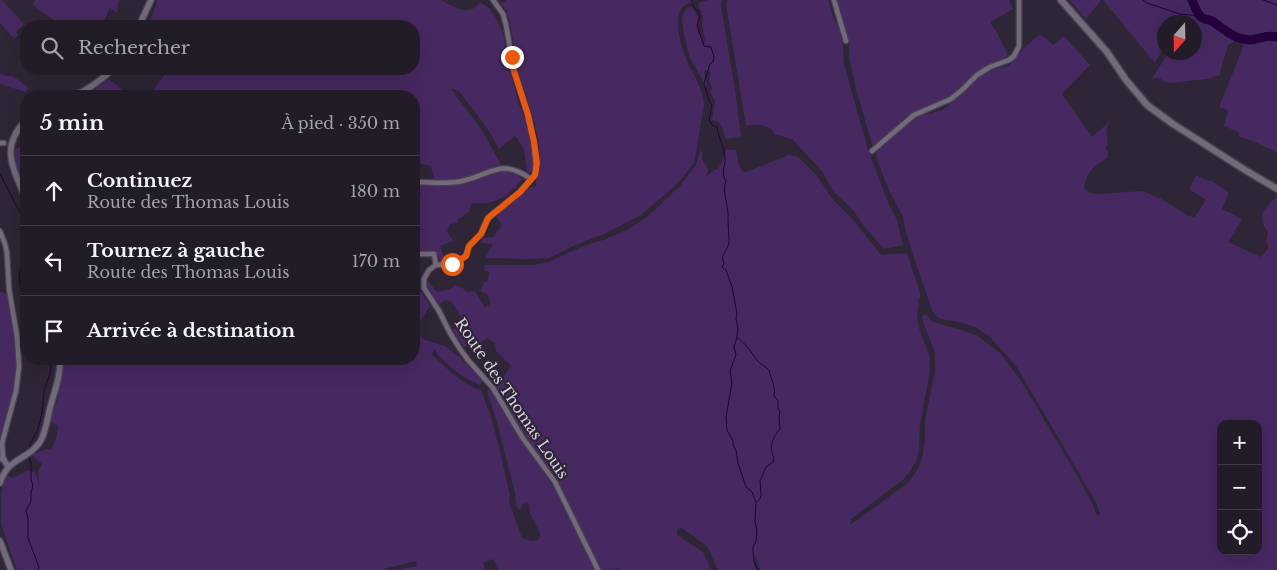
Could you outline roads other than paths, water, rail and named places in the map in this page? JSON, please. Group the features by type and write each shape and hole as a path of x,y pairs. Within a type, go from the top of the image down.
{"main road":[{"path":"1061,0 1107,52 1126,80 1148,105 1173,124 1277,189"}],"street":[{"path":"142,20 151,0"},
{"path":"420,254 434,254 436,265 452,264 466,256 469,246 481,234 488,218 520,192 535,175 537,163 528,115 514,71 505,20 498,5 493,0"},
{"path":"834,0 846,41"},
{"path":"872,151 914,115 950,99 977,75 1014,56 1020,46 1019,0"},
{"path":"86,90 106,75"},
{"path":"2,145 14,128 20,124"},
{"path":"5,159 20,185"},
{"path":"420,182 444,183 464,180 504,168 512,168 531,180"},
{"path":"0,231 7,253 9,289 17,336 19,366 16,391 2,443 2,459 8,467"},
{"name":"Route des Thomas Louis","path":"436,265 426,274 423,284 424,288 439,310 450,334 460,349 493,388 522,437 555,482 598,570"},
{"path":"0,483 8,467 33,450 40,442 59,375 60,365"},
{"path":"0,541 12,570"}],"waterway":[{"path":"1143,0 1180,14 1190,15"},
{"path":"1192,0 1201,17 1212,21 1235,36 1245,40 1267,36 1277,37"},
{"path":"1263,0 1277,5"},
{"path":"693,5 700,16 697,25 704,46 711,47 714,57 704,83 712,105 709,120 713,126 717,127 725,156 723,175 726,181 725,192 729,241 723,255 724,263 722,267 726,270 732,287 738,328 734,347 736,355 730,371 732,383 726,417 727,430 733,441 746,487 752,492 756,502 755,521 757,531 753,551 754,562 758,570"},
{"path":"0,174 20,212"},
{"path":"20,271 20,284"},
{"path":"738,338 758,361 769,370 774,386 774,396 778,401 780,411 780,429 775,435 771,446 774,457 773,462 766,467 760,481 761,495 757,502"},
{"path":"29,451 30,444 38,429 51,365"},
{"path":"30,455 33,486 31,502 26,511 28,538 39,567 38,570"}]}
